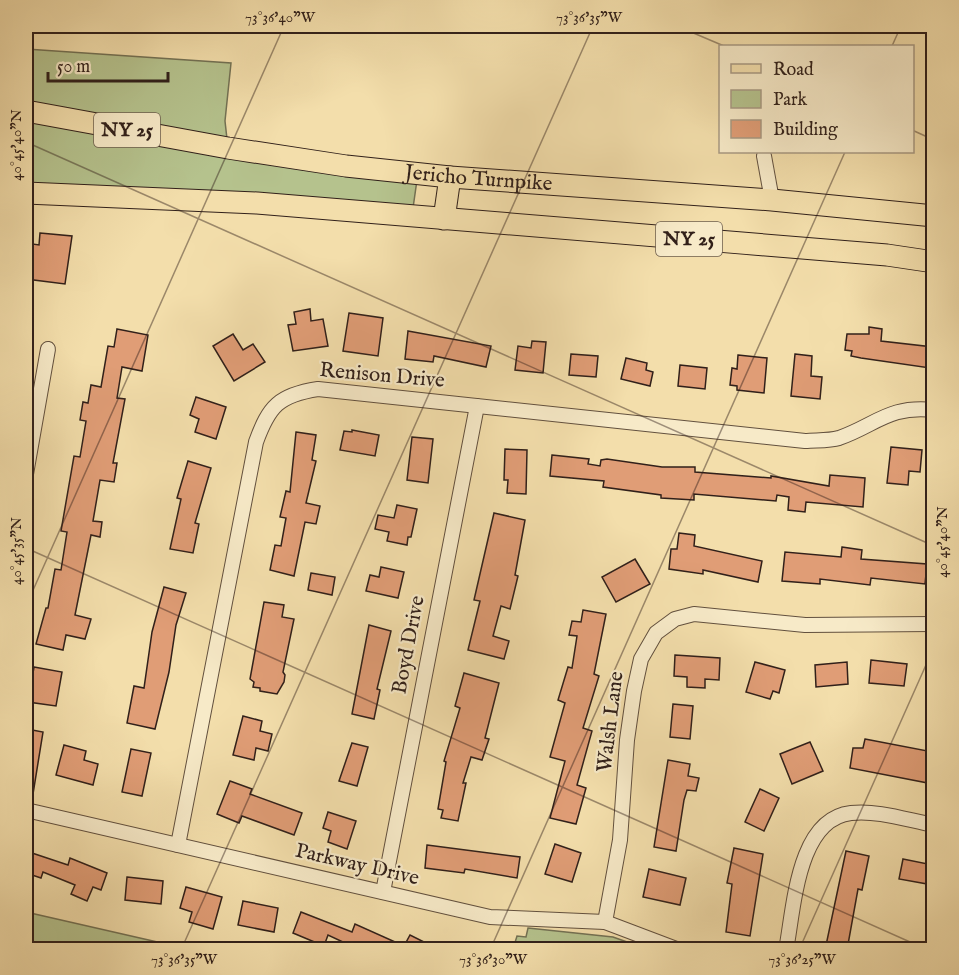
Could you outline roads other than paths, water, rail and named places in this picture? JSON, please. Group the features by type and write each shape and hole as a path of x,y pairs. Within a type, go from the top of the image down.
{"main road":[{"name":"Jericho Turnpike","path":"26,111 275,156 450,177 772,200 933,216"},
{"path":"444,219 450,177"},
{"name":"Jericho Turnpike","path":"26,193 211,200 887,255 933,262"}],"street":[{"path":"764,156 772,200"},
{"path":"26,474 48,349"},
{"name":"Renison Drive","path":"178,845 256,442 269,412 294,393 318,389 806,441 838,438 890,413 918,408 933,410"},
{"name":"Boyd Drive","path":"383,892 477,406"},
{"name":"Walsh Lane","path":"604,922 620,840 627,740 634,692 641,659 656,633 675,619 694,614 805,625 933,624"},
{"name":"Parkway Drive","path":"26,810 490,917 604,922 678,950"},
{"path":"786,950 804,858 814,837 828,823 849,813 868,812 933,825"}]}
